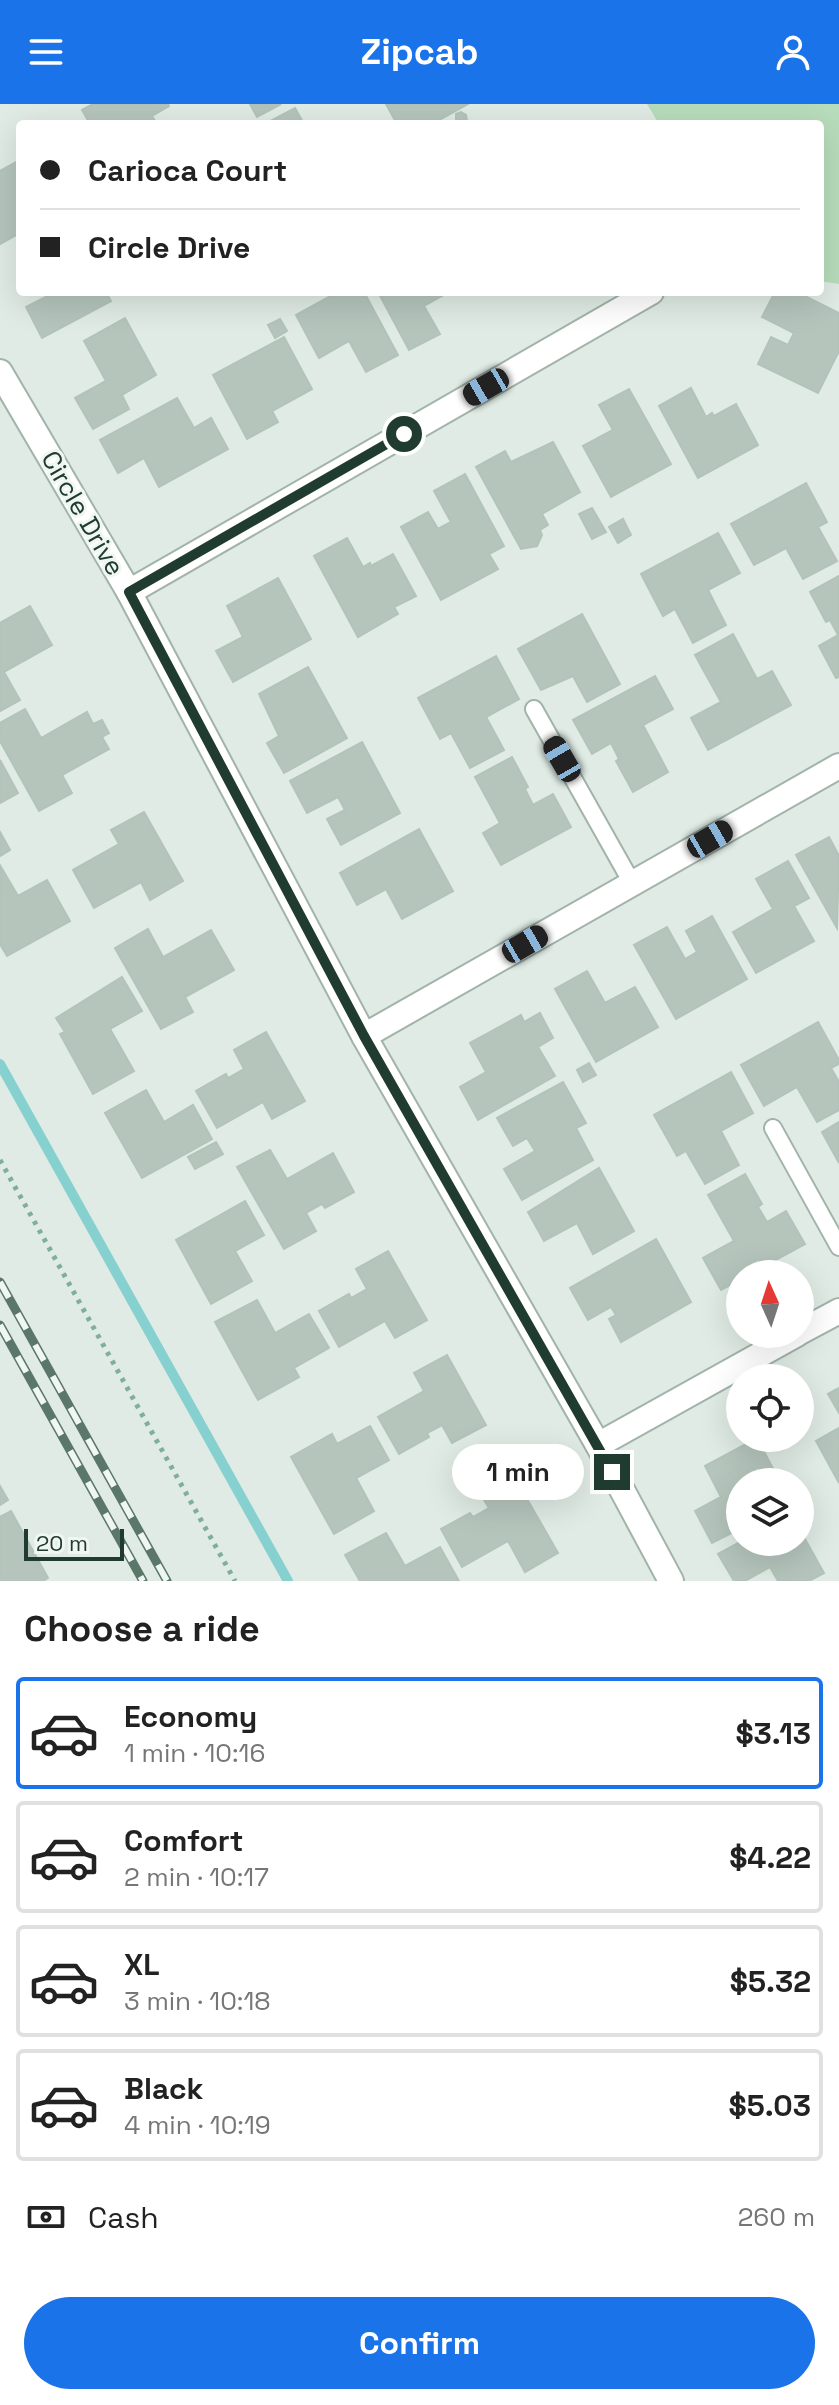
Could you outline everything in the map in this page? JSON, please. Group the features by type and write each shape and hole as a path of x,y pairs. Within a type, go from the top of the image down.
{"street":[{"path":"129,592 644,296"},
{"name":"Circle Drive","path":"0,372 129,592 364,1036 598,1445 671,1581"},
{"path":"364,1036 839,766"},
{"path":"814,1324 839,1311"},
{"path":"598,1445 771,1348"}],"lane":[{"path":"534,709 632,883"},
{"path":"773,1128 839,1247"}],"path":[{"path":"0,1160 235,1581"}],"green space":[{"path":"647,104 839,104 839,284 824,282 824,120 657,120"}],"building":[{"path":"93,104 169,106 152,116 154,120 88,120 82,110"},
{"path":"250,104 281,104 257,117"},
{"path":"386,104 468,104 439,120 395,120"},
{"path":"295,108 302,120 272,120"},
{"path":"461,112 467,120 456,120 456,114"},
{"path":"16,162 16,235 0,244 0,171"},
{"path":"48,296 108,296 111,301 42,338 26,307"},
{"path":"331,296 366,296 398,355 366,372 349,341 319,358 296,315"},
{"path":"380,296 442,296 424,306 440,334 409,350"},
{"path":"773,296 805,296 839,313 839,351 818,393 758,364 771,337 788,345 794,333 762,317"},
{"path":"125,318 156,375 122,395 129,409 93,429 75,398 106,381 84,341"},
{"path":"280,319 287,331 275,338 268,325"},
{"path":"284,337 312,389 272,411 278,422 247,439 213,375"},
{"path":"691,388 706,417 736,404 758,445 698,478 659,406"},
{"path":"629,389 671,464 611,497 583,446 613,430 599,405"},
{"path":"177,398 194,428 211,418 228,449 159,487 144,458 118,473 100,440"},
{"path":"553,442 580,492 542,514 548,525 540,530 542,535 537,546 521,549 476,467 505,451 511,462"},
{"path":"465,474 504,546 489,554 498,569 441,600 401,527 428,512 438,529 451,522 434,491"},
{"path":"806,483 827,522 818,527 837,561 803,579 786,548 754,565 731,524"},
{"path":"592,508 606,532 592,539 579,514"},
{"path":"623,519 631,535 618,543 609,527"},
{"path":"718,533 740,573 708,590 726,625 693,643 675,609 663,616 641,574"},
{"path":"347,538 363,567 393,554 416,596 394,607 398,614 358,637 314,556"},
{"path":"839,576 839,677 836,678 819,646 838,635 830,620 826,622 810,592"},
{"path":"278,578 311,639 233,682 216,651 243,637 227,606"},
{"path":"30,606 52,645 4,672 20,700 0,711 0,623"},
{"path":"582,614 620,684 587,702 573,676 541,690 518,649"},
{"path":"733,634 757,679 772,671 791,705 708,750 691,718 721,702 695,655"},
{"path":"496,656 519,699 486,717 504,750 470,768 451,733 440,739 418,698"},
{"path":"308,667 347,738 284,773 267,743 279,736 259,694"},
{"path":"655,676 673,709 643,725 668,772 633,792 616,761 619,759 611,743 592,754 573,720"},
{"path":"25,709 41,738 87,712 93,724 102,720 109,733 102,737 109,749 62,775 72,793 39,811 0,741 0,723"},
{"path":"362,742 400,813 341,845 327,819 345,810 338,797 307,813 290,781"},
{"path":"512,757 528,787 525,789 533,805 553,794 571,827 501,865 483,833 500,823 475,777"},
{"path":"0,760 18,793 0,803"},
{"path":"144,812 183,881 150,900 141,882 94,908 73,870 119,844 111,830"},
{"path":"419,829 453,891 402,919 386,889 357,905 340,873"},
{"path":"0,832 10,850 0,856"},
{"path":"829,837 839,856 837,928 796,855"},
{"path":"788,861 809,898 794,906 814,941 756,973 733,932 773,909 756,879"},
{"path":"1,867 18,896 47,880 70,921 7,956 0,944"},
{"path":"712,916 747,979 676,1019 634,945 667,927 685,959 697,952 686,931"},
{"path":"148,929 163,957 211,930 234,970 185,997 193,1012 161,1029 115,948"},
{"path":"587,971 605,1003 635,987 658,1027 596,1062 555,989"},
{"path":"122,977 142,1011 110,1029 134,1071 93,1094 60,1034 65,1032 56,1018"},
{"path":"540,1013 553,1038 538,1047 555,1076 478,1120 460,1087 486,1072 470,1043 521,1015 524,1022"},
{"path":"818,1022 839,1060 839,1064 831,1068 839,1082 839,1110 817,1122 797,1087 764,1106 741,1065"},
{"path":"266,1032 305,1101 272,1119 263,1102 217,1128 196,1091 226,1074 228,1078 244,1069 234,1050"},
{"path":"589,1063 596,1075 583,1082 577,1070"},
{"path":"731,1072 753,1113 721,1131 739,1165 705,1184 686,1151 677,1156 654,1115"},
{"path":"563,1082 586,1123 576,1128 593,1160 522,1200 504,1169 535,1151 527,1138 513,1146 497,1118"},
{"path":"146,1090 164,1122 193,1105 212,1139 142,1178 105,1113"},
{"path":"839,1122 839,1163 822,1132"},
{"path":"216,1142 223,1154 195,1169 188,1157"},
{"path":"270,1150 287,1179 333,1153 354,1192 325,1208 322,1204 306,1213 316,1231 284,1249 237,1167"},
{"path":"599,1168 634,1231 593,1254 577,1223 544,1241 528,1212"},
{"path":"745,1174 762,1204 758,1207 767,1222 786,1211 805,1244 776,1260 726,1260 726,1287 721,1290 703,1258 734,1241 708,1195"},
{"path":"245,1201 264,1235 235,1251 252,1281 211,1304 176,1240"},
{"path":"656,1239 691,1302 621,1342 609,1319 616,1315 611,1307 588,1320 570,1288"},
{"path":"388,1251 427,1320 395,1338 385,1321 339,1347 319,1311 349,1294 351,1298 367,1289 356,1269"},
{"path":"257,1300 275,1333 309,1314 329,1348 294,1368 299,1377 258,1400 215,1322"},
{"path":"447,1355 486,1425 452,1443 442,1425 427,1433 429,1437 399,1454 378,1417 424,1391 414,1373"},
{"path":"839,1388 839,1413 828,1394"},
{"path":"370,1426 389,1460 356,1478 374,1511 334,1534 291,1457 332,1434 337,1444"},
{"path":"839,1428 839,1483 816,1441"},
{"path":"731,1452 764,1452 773,1468 726,1468 726,1536 712,1543 695,1511 721,1497 705,1466"},
{"path":"511,1471 558,1553 525,1572 508,1541 462,1567 441,1529 470,1513 473,1517 489,1508 478,1490"},
{"path":"0,1486 8,1500 0,1505"},
{"path":"11,1511 48,1578 43,1581 0,1581 0,1517"},
{"path":"386,1533 405,1566 440,1547 459,1581 360,1581 345,1555"},
{"path":"726,1550 726,1556 814,1555 824,1573 809,1581 778,1581 770,1567 745,1581 734,1581 718,1554"}],"waterway":[{"path":"0,1064 288,1581"}],"railway":[{"path":"0,1282 167,1581"},
{"path":"0,1325 143,1581"}],"route":[{"path":"404,434 129,592 364,1036 612,1472"}]}
